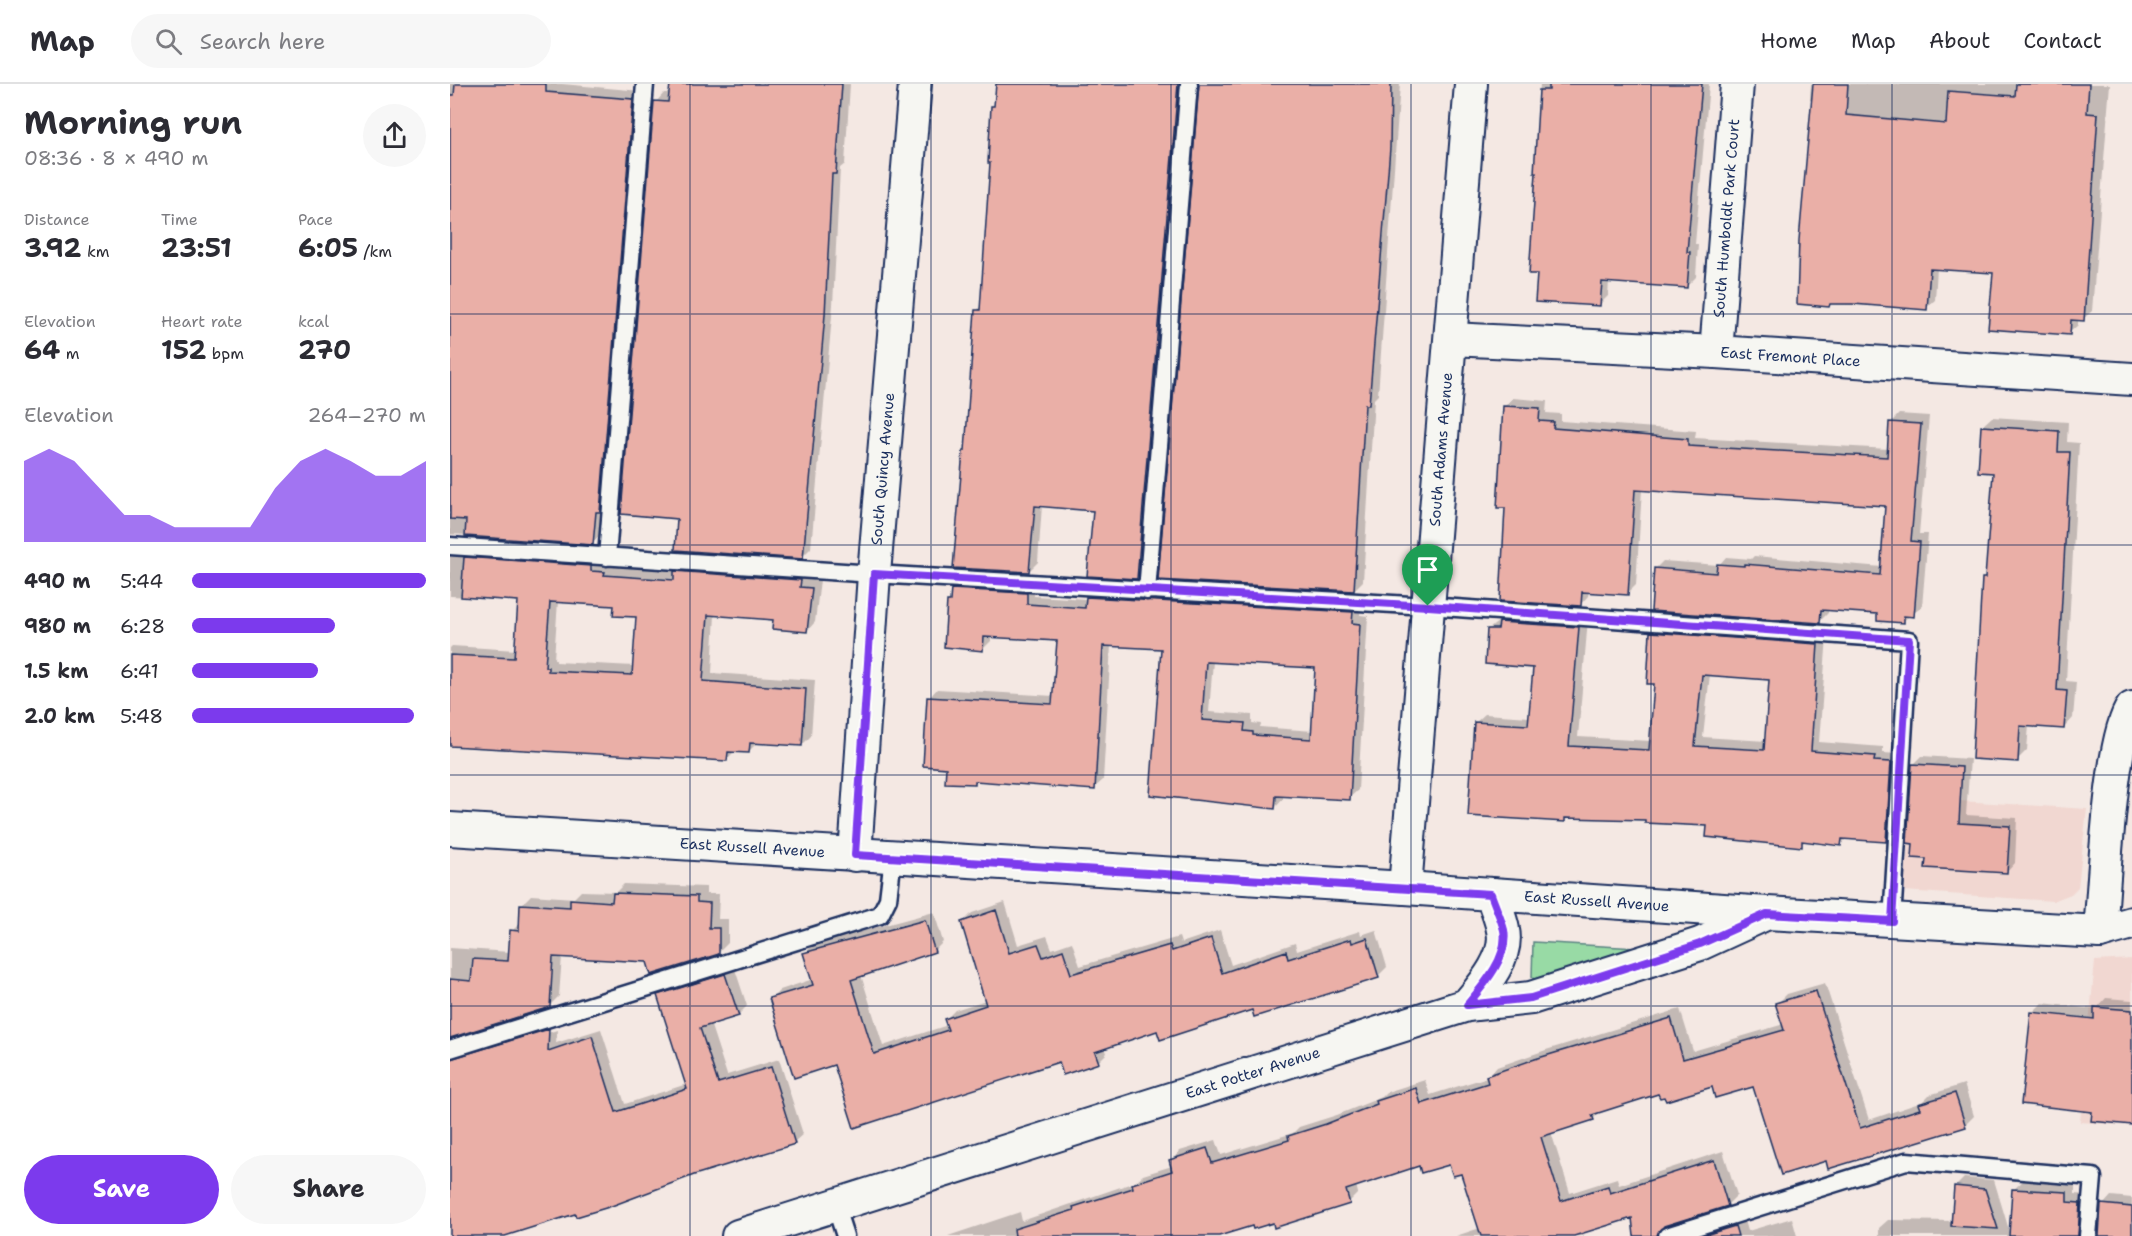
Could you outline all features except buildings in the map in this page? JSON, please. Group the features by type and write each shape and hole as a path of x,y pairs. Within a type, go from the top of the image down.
{"street":[{"name":"South Quincy Avenue","path":"855,855 874,574 915,84"},
{"name":"South Adams Avenue","path":"1405,888 1471,84"},
{"name":"South Humboldt Park Court","path":"1716,352 1737,84"},
{"name":"East Fremont Place","path":"1451,339 1716,352 2132,379"},
{"path":"2100,932 2114,776 2126,716 2132,708"},
{"name":"East Russell Avenue","path":"450,829 1405,888 1892,921 2100,932 2132,923"},
{"path":"1467,1005 1488,981 1499,957 1504,933 1491,894"},
{"name":"East Potter Avenue","path":"738,1236 1467,1005 1531,998 1700,944 1767,914"}],"lane":[{"path":"607,557 645,84"},
{"path":"1147,591 1189,84"},
{"path":"450,546 1147,591 1428,606 1909,640 1892,921"},
{"path":"450,1049 880,915 888,899 893,857"},
{"path":"1666,1236 1906,1161 2093,1177 2088,1236"},
{"path":"835,1205 845,1236"}],"shaded area":[{"path":"1912,798 2087,809 2078,887 2071,894 2053,901 1904,891"},
{"path":"2132,959 2132,1126 2080,1122 2095,961"}],"green space":[{"path":"1533,942 1637,948 1535,981 1532,977"}],"route":[{"path":"874,574 1428,606 1909,640 1892,921 1767,914 1700,944 1531,998 1467,1005 1488,981 1499,957 1504,933 1491,894 855,855 874,574"}]}
